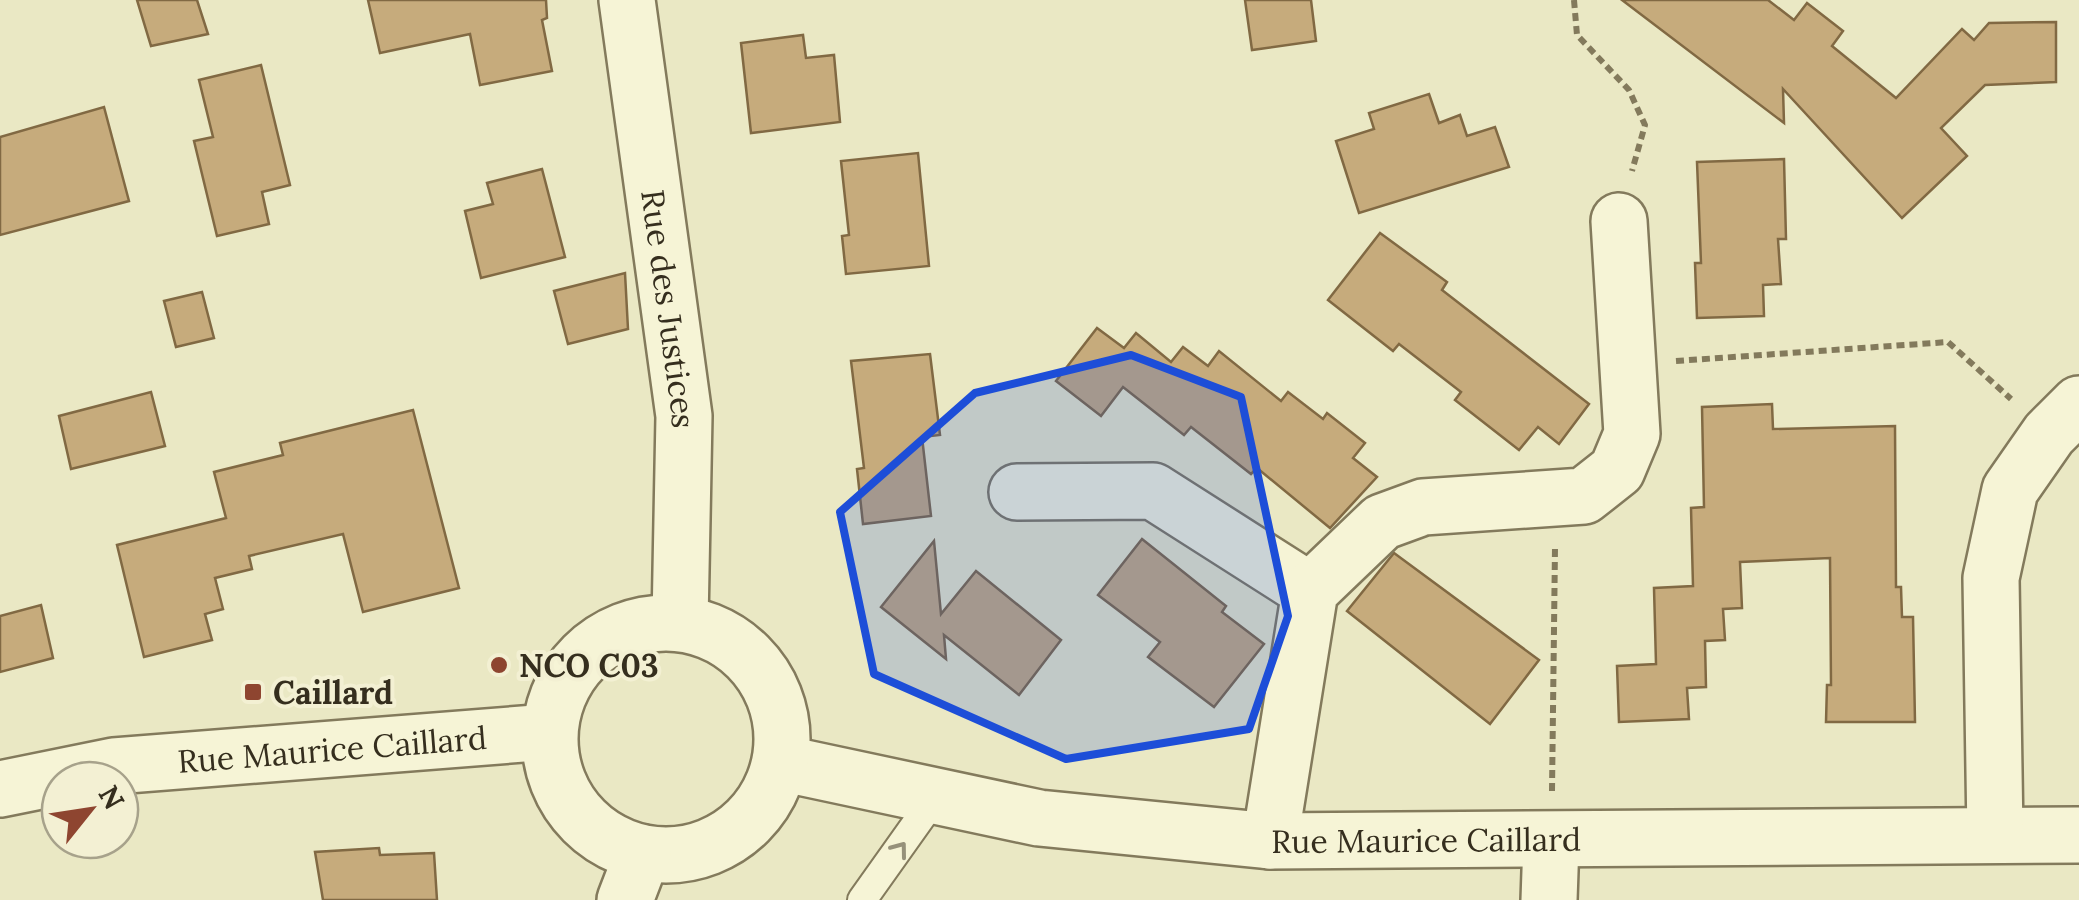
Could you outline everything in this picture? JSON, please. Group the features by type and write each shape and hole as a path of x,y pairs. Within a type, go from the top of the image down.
{"street":[{"name":"Rue des Justices","path":"627,0 684,416 680,622"},
{"path":"1270,841 1310,592 1382,522 1423,507 1584,496 1617,470 1632,434 1618,221"},
{"path":"1995,835 1992,578 2010,490 2064,419"},
{"path":"1018,492 1153,491 1310,592"},
{"path":"680,622 717,633 748,656 772,687 782,724 781,763 768,797 745,826 714,846 679,856 634,877 611,842 584,823 558,781 549,732 557,694 577,662 606,637 642,624 680,622"},
{"name":"Rue Maurice Caillard","path":"0,788 114,766 549,732"},
{"name":"Rue Maurice Caillard","path":"781,763 1039,818 1270,841 1551,842 2079,834"},
{"path":"1549,900 1551,842"}],"lane":[{"path":"862,900 936,796"}],"path":[{"path":"1574,0 1577,35 1629,90 1645,125 1618,221"},
{"path":"1630,364 1948,342 2064,419"},
{"path":"1551,842 1555,499"}],"highlighted area":[{"path":"1131,355 1241,397 1288,616 1249,729 1066,759 874,674 840,512 975,393"}],"building":[{"path":"137,0 197,0 208,34 151,46"},
{"path":"368,0 546,0 547,18 542,20 552,71 480,85 470,34 380,53"},
{"path":"1245,0 1311,0 1316,41 1252,50"},
{"path":"1622,0 1768,0 1794,20 1807,3 1843,31 1832,46 1896,98 1962,29 1974,40 1989,23 2056,22 2056,82 1985,85 1941,128 1967,156 1902,218 1783,89 1784,123"},
{"path":"803,35 806,58 834,55 840,122 751,133 741,43"},
{"path":"261,65 290,185 262,192 269,224 217,236 194,141 213,137 199,80"},
{"path":"1429,94 1439,123 1460,115 1467,136 1495,127 1509,167 1359,213 1336,141 1374,129 1369,113"},
{"path":"104,107 129,201 0,235 0,137"},
{"path":"918,153 929,266 846,274 842,236 849,235 841,161"},
{"path":"1784,159 1786,239 1778,239 1781,284 1763,285 1764,316 1697,318 1695,263 1701,263 1697,162"},
{"path":"542,169 565,257 481,278 465,211 493,204 487,183"},
{"path":"1380,233 1447,282 1442,290 1589,404 1559,444 1538,427 1519,450 1455,400 1461,392 1399,344 1393,351 1328,300"},
{"path":"625,273 628,329 568,344 554,291"},
{"path":"202,292 214,338 176,347 164,301"},
{"path":"1097,328 1124,348 1136,333 1171,362 1183,347 1208,366 1219,351 1281,401 1288,392 1323,419 1327,413 1365,443 1353,458 1377,477 1330,528 1257,468 1251,474 1191,427 1184,435 1123,387 1101,416 1056,381"},
{"path":"930,354 940,435 922,437 931,516 863,524 857,469 864,468 851,361"},
{"path":"151,392 165,446 71,469 59,416"},
{"path":"1772,404 1773,429 1895,426 1896,587 1901,587 1902,617 1913,617 1915,722 1826,722 1827,685 1831,685 1830,558 1740,562 1742,608 1723,609 1725,640 1705,641 1706,687 1687,688 1689,719 1619,722 1617,666 1656,664 1654,588 1693,586 1691,508 1704,507 1702,407"},
{"path":"413,410 459,588 363,612 343,534 249,556 252,569 215,578 223,609 205,614 212,640 144,657 117,545 226,518 214,472 283,455 280,443"},
{"path":"1142,539 1226,606 1222,612 1264,644 1214,707 1148,657 1160,642 1098,595"},
{"path":"934,541 941,614 976,571 1061,640 1019,695 944,635 946,659 881,607"},
{"path":"1394,553 1539,660 1490,724 1347,611"},
{"path":"41,605 53,658 0,672 0,616"},
{"path":"379,848 380,855 434,853 437,900 323,900 315,852"}],"place":[{"name":"NCO C03","path":"499,665"},
{"name":"Caillard","path":"253,692"}]}
